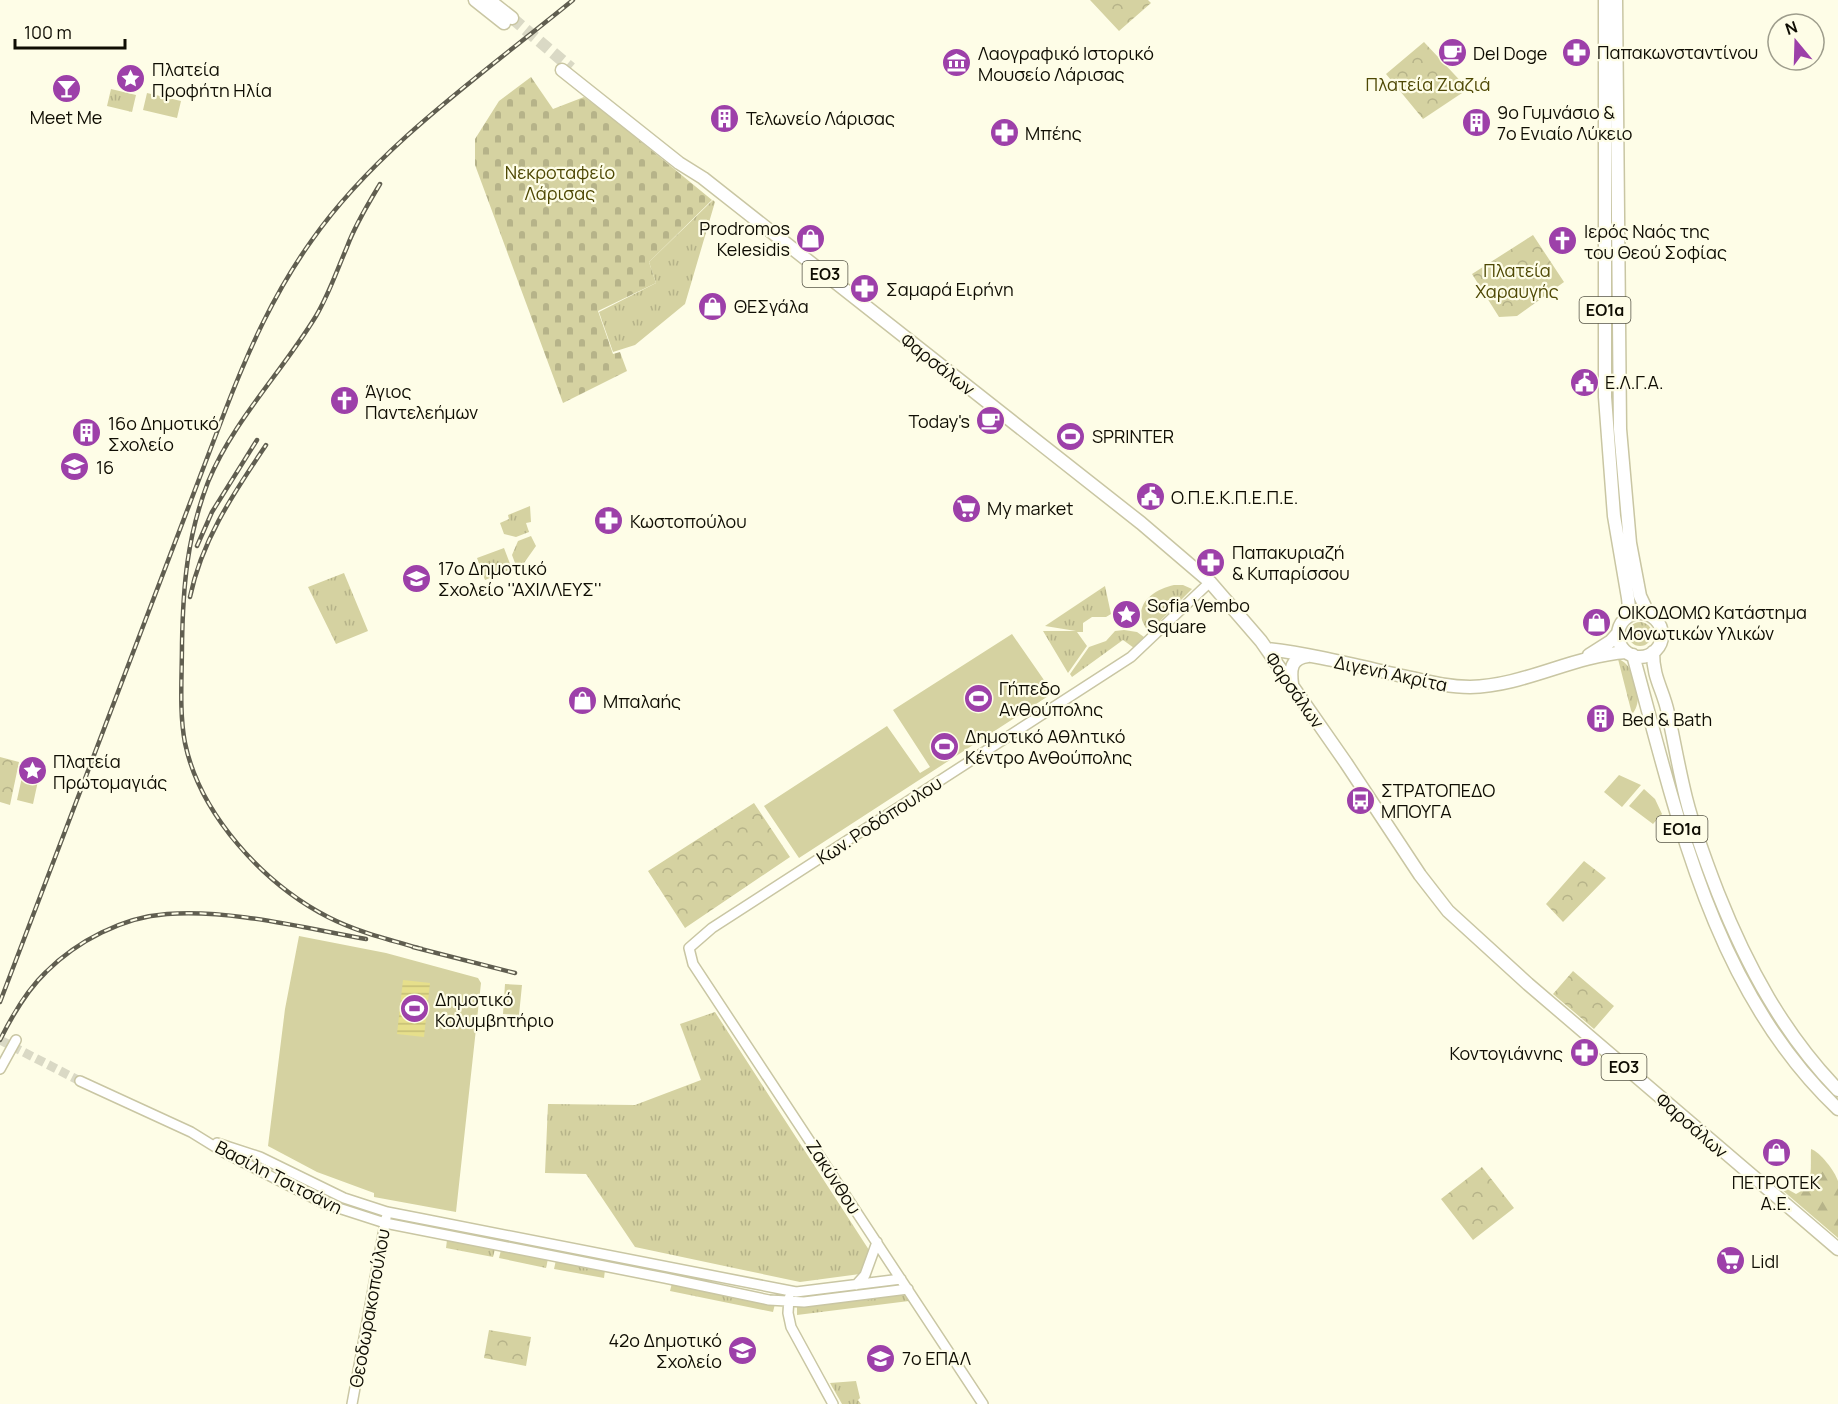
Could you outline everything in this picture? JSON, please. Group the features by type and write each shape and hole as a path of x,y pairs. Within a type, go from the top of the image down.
{"main road":[{"path":"475,0 508,20 489,0"},
{"name":"ΕΟ1α","path":"1605,0 1605,397 1614,516 1629,598 1629,608 1619,632 1620,642 1630,654 1645,696 1656,746 1691,859 1724,943 1748,992 1777,1038 1810,1081 1838,1109"},
{"name":"ΕΟ1α","path":"1616,0 1620,429 1630,543 1640,596 1648,613 1656,620 1661,630 1660,642 1653,652 1654,676 1668,711 1686,798 1704,856 1733,929 1760,986 1804,1052 1838,1090"},
{"name":"Φαρσάλων","path":"567,69 1141,523 1210,582 1235,608 1267,649 1420,875 1454,918 1546,1000 1838,1249"},
{"path":"1626,618 1639,612 1648,613"},
{"name":"Διγενή Ακρίτα","path":"1583,659 1607,644 1619,632"},
{"name":"Διγενή Ακρίτα","path":"1267,649 1444,686 1469,687 1497,685 1583,659 1630,654"},
{"path":"1630,654 1644,657 1653,652"},
{"path":"1292,686 1292,664 1297,658 1309,656"}],"street":[{"name":"Κων. Ροδόπουλου","path":"689,948 712,928 1131,657 1210,582"},
{"name":"Ζακύνθου","path":"689,948 693,964 983,1404"},
{"path":"0,1069 16,1040"},
{"path":"80,1081 209,1142"},
{"name":"Βασίλη Τσιτσάνη","path":"209,1142 260,1157 333,1194 387,1212 790,1291 805,1292 901,1278"},
{"name":"Βασίλη Τσιτσάνη","path":"209,1142 225,1153 323,1203 385,1224 769,1300 804,1302 908,1289"},
{"name":"Θεοδωρακοπούλου","path":"352,1404 387,1212"},
{"path":"856,1285 865,1275 877,1242"},
{"path":"790,1291 788,1318 791,1327 832,1404"}],"green space":[{"path":"1090,0 1148,0 1151,3 1119,31"},
{"name":"Πλατεία Ζιαζιά","path":"1424,42 1468,89 1423,119 1386,74"},
{"name":"Νεκροταφείο Λάρισας","path":"531,77 553,109 584,97 712,200 649,262 656,283 598,311 613,354 620,352 627,371 563,403 475,165 475,139 499,101"},
{"path":"111,89 136,95 132,112 107,106"},
{"path":"147,93 181,101 177,118 143,110"},
{"path":"713,200 715,202 685,304 635,345 613,352 599,312 656,283 649,262"},
{"name":"Πλατεία Χαραυγής","path":"1533,235 1564,282 1517,316 1499,317 1472,274"},
{"path":"530,506 531,522 526,523 529,532 516,537 504,534 500,523 509,519 508,515"},
{"path":"531,536 536,546 524,563 515,563 512,555 518,541"},
{"path":"504,548 512,569 485,580 477,558"},
{"path":"344,573 368,631 336,644 308,587"},
{"path":"1174,585 1183,585 1192,589 1149,632 1141,615 1145,601 1158,591"},
{"path":"1105,586 1111,614 1106,617 1092,617 1083,623 1083,632 1077,632 1087,646 1068,673 1043,631 1076,631 1045,626"},
{"path":"1640,622 1649,625 1652,634 1649,643 1640,646 1631,643 1628,634 1631,625"},
{"path":"1115,631 1137,632 1144,637 1134,648 1123,640 1072,677 1070,674 1089,647 1106,641"},
{"name":"Δημοτικό Αθλητικό Κέντρο Ανθούπολης","path":"1012,634 1053,693 799,858 764,806 887,726 920,773 930,767 893,710"},
{"path":"1618,659 1629,668 1636,684 1638,701 1632,714"},
{"path":"0,757 19,762 10,805 0,802"},
{"path":"1619,775 1641,785 1622,807 1604,792"},
{"path":"22,777 38,781 33,804 17,800"},
{"path":"1644,789 1655,799 1662,814 1653,824 1629,806"},
{"path":"754,803 790,857 685,928 648,871"},
{"path":"1584,861 1606,878 1563,922 1546,904"},
{"path":"299,936 386,953 478,978 481,983 456,1212 374,1197 374,1193 317,1172 268,1146 285,1009"},
{"path":"1573,971 1614,1006 1594,1029 1553,994"},
{"path":"505,984 522,985 519,1015 503,1014"},
{"path":"715,1012 869,1250 860,1274 800,1282 635,1247 586,1174 545,1173 548,1104 635,1105 701,1080 680,1024"},
{"path":"1811,1149 1827,1162 1838,1181 1838,1238 1781,1189 1782,1186 1796,1194 1806,1186 1810,1175"},
{"path":"1482,1167 1514,1208 1473,1240 1441,1199"},
{"path":"394,1219 663,1269 662,1273"},
{"path":"447,1240 495,1249 493,1257 446,1248"},
{"path":"501,1250 548,1259 546,1268 499,1258"},
{"path":"556,1260 605,1270 604,1278 554,1269"},
{"path":"672,1283 775,1304 773,1312 670,1291"},
{"path":"905,1294 909,1301 797,1315 797,1307"},
{"path":"489,1330 531,1337 526,1366 484,1358"},
{"path":"856,1381 860,1398 858,1400 861,1404 842,1404 830,1383"}],"shaded area":[{"name":"Δημοτικό Κολυμβητήριο","path":"403,980 430,983 424,1037 397,1034"}],"tunnel":[{"path":"512,18 571,68"},
{"path":"0,1040 80,1081"}],"railway":[{"path":"0,1002 234,389 263,323 298,260 339,206 400,142 469,83 573,0"},
{"path":"380,184 354,231 316,316 244,417 218,460 208,482 195,522 185,582 182,719 185,743 193,770 205,796 238,845 259,866 281,886 328,917 362,931 422,949"},
{"path":"197,546 212,512 257,440"},
{"path":"190,597 202,556 220,517 266,445"},
{"path":"0,1040 26,996 39,979 58,961 102,932 134,920 167,914 216,914 366,939"},
{"path":"413,947 515,973"}],"place":[{"name":"Παπακωνσταντίνου","path":"1576,52"},
{"name":"Del Doge","path":"1452,53"},
{"name":"Λαογραφικό Ιστορικό Μουσείο Λάρισας","path":"957,63"},
{"name":"Πλατεία Προφήτη Ηλία","path":"131,79"},
{"name":"Meet Me","path":"66,88"},
{"name":"Τελωνείο Λάρισας","path":"725,118"},
{"name":"9ο Γυμνάσιο & 7ο Ενιαίο Λύκειο","path":"1476,122"},
{"name":"Μπέης","path":"1004,133"},
{"name":"Prodromos Kelesidis","path":"811,238"},
{"name":"Ιερός Ναός της του Θεού Σοφίας","path":"1563,241"},
{"name":"Σαμαρά Ειρήνη","path":"865,289"},
{"name":"ΘΕΣγάλα","path":"713,306"},
{"name":"Ε.Λ.Γ.Α.","path":"1584,382"},
{"name":"Άγιος Παντελεήμων","path":"344,401"},
{"name":"Today's","path":"991,421"},
{"name":"16o Δημοτικό Σχολείο","path":"87,433"},
{"name":"SPRINTER","path":"1071,436"},
{"name":"16","path":"75,467"},
{"name":"Ο.Π.Ε.Κ.Π.Ε.Π.Ε.","path":"1150,497"},
{"name":"My market","path":"966,508"},
{"name":"Κωστοπούλου","path":"609,521"},
{"name":"Παπακυριαζή & Κυπαρίσσου","path":"1211,562"},
{"name":"17ο Δημοτικό Σχολείο ''ΑΧΙΛΛΕΥΣ''","path":"417,578"},
{"name":"Sofia Vembo Square","path":"1126,615"},
{"name":"ΟΙΚΟΔΟΜΩ Κατάστημα Μονωτικών Υλικών","path":"1597,622"},
{"name":"Γήπεδο Ανθούπολης","path":"978,698"},
{"name":"Μπαλαής","path":"582,701"},
{"name":"Bed & Bath","path":"1601,719"},
{"name":"Δημοτικό Αθλητικό Κέντρο Ανθούπολης","path":"944,746"},
{"name":"Πλατεία Πρωτομαγιάς","path":"32,771"},
{"name":"ΣΤΡΑΤΟΠΕΔΟ ΜΠΟΥΓΑ","path":"1360,800"},
{"name":"Δημοτικό Κολυμβητήριο","path":"414,1009"},
{"name":"Κοντογιάννης","path":"1584,1053"},
{"name":"ΠΕΤΡΟΤΕΚ Α.Ε.","path":"1776,1153"},
{"name":"Lidl","path":"1730,1261"},
{"name":"42ο Δημοτικό Σχολείο","path":"743,1350"},
{"name":"7ο ΕΠΑΛ","path":"881,1358"}]}
